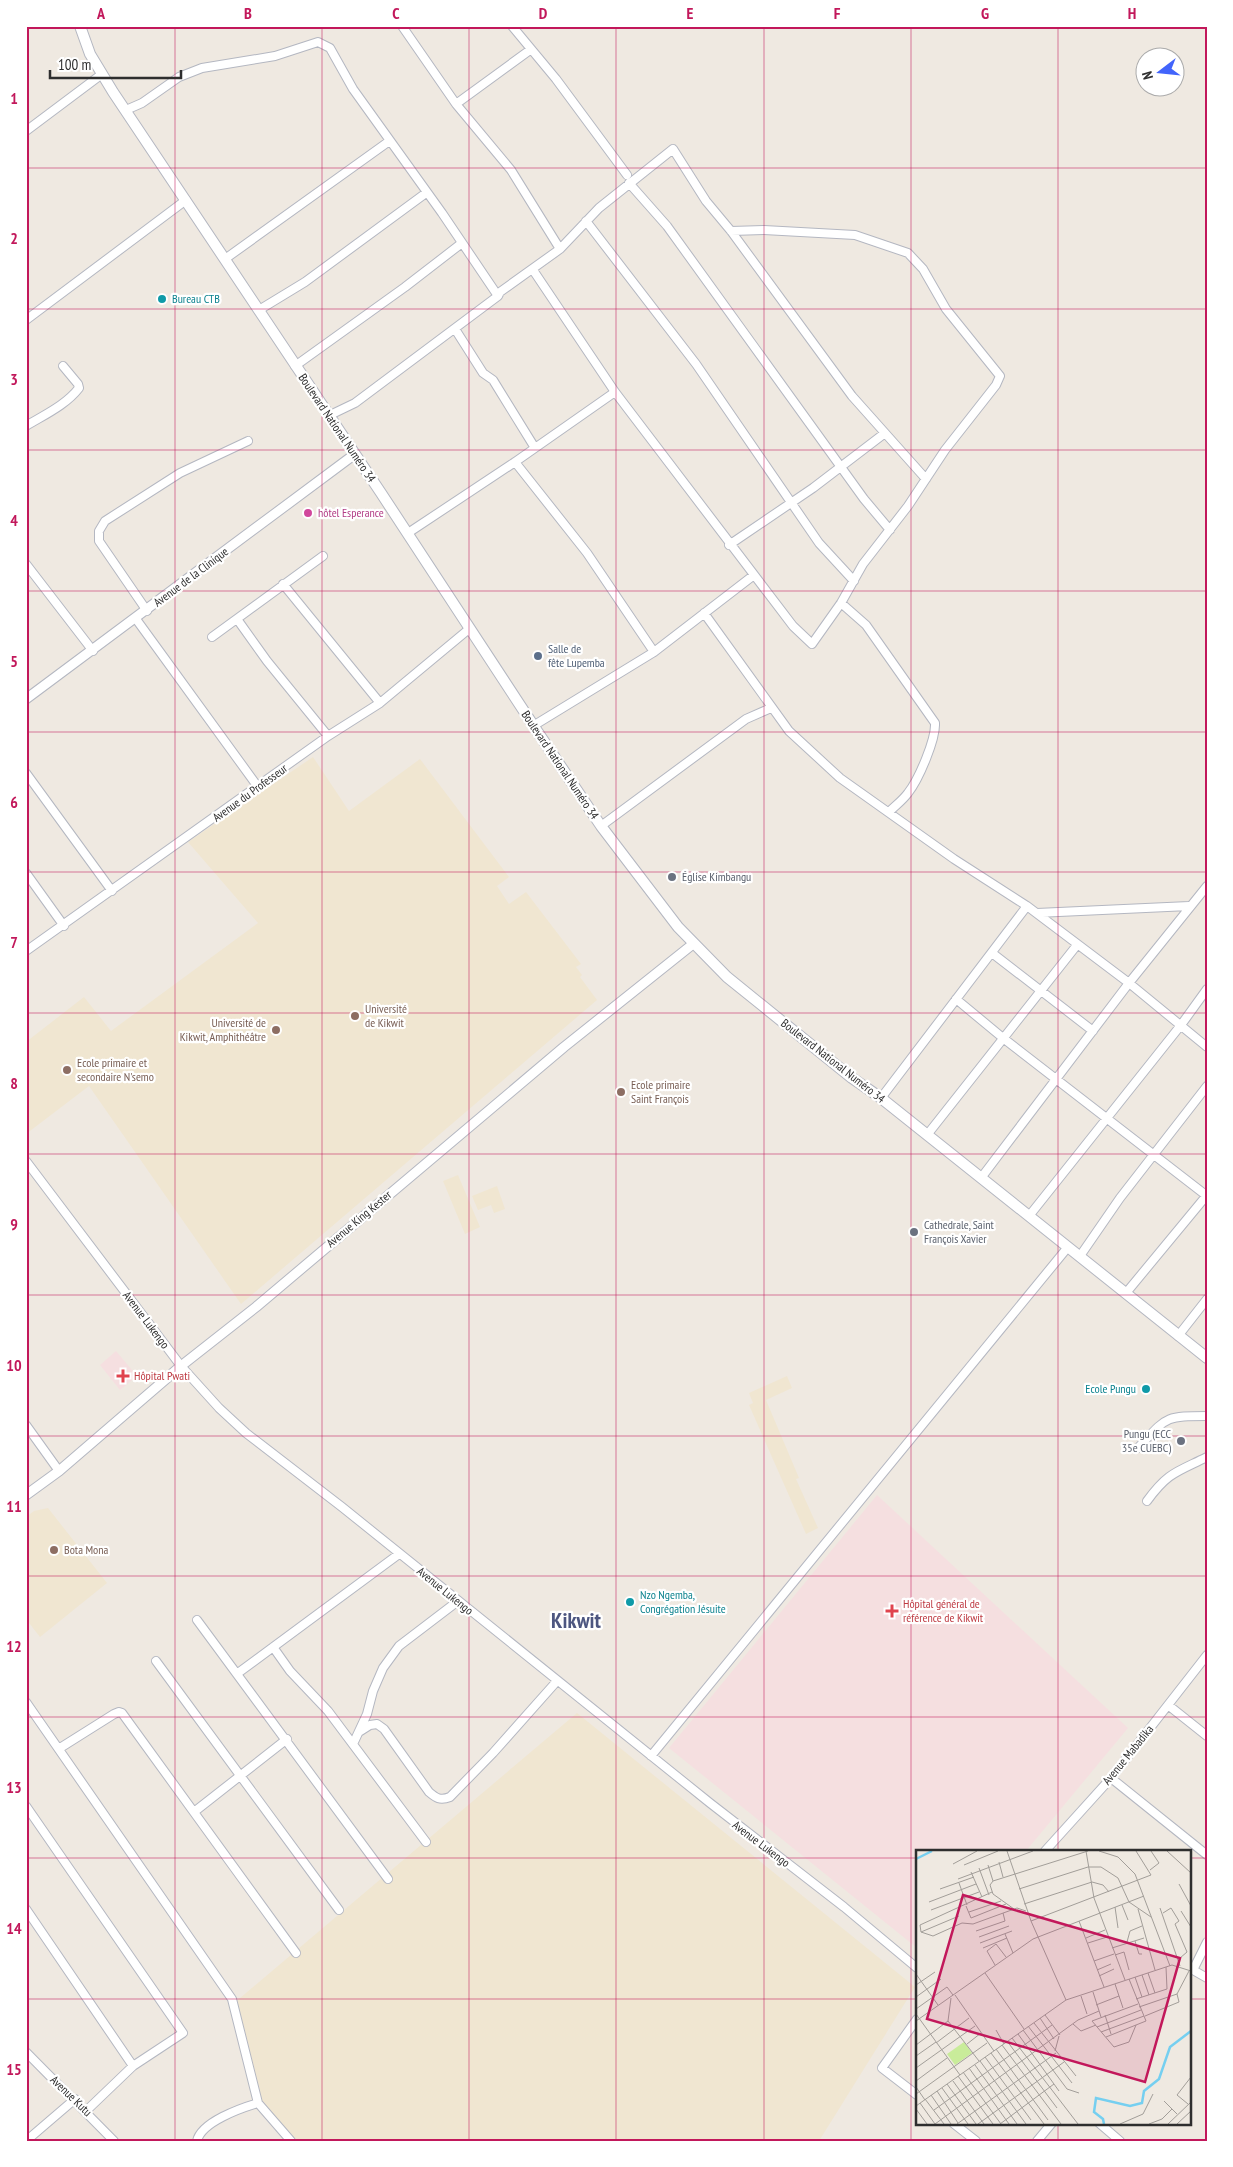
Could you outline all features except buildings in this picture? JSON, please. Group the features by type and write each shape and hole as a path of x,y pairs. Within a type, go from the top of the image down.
{"main road":[{"name":"Boulevard National Numéro 34","path":"80,26 90,54 102,74 328,416 408,533 533,726 601,826 693,944 735,983 852,1078 928,1135 1207,1358"}],"street":[{"path":"402,26 456,104 511,170 560,249"},
{"path":"512,26 556,79 627,175"},
{"path":"126,110 142,103 179,77 202,68 275,56 318,42 330,48 352,90 498,296"},
{"path":"456,104 530,50"},
{"path":"26,131 102,74"},
{"path":"225,259 388,142"},
{"path":"328,416 355,403 455,329 498,296 500,292 533,270 560,249 599,208 673,149 706,201 731,231 852,396 926,479"},
{"path":"629,183 667,226 841,466 890,530"},
{"path":"259,310 305,282 426,193"},
{"path":"26,320 186,200"},
{"path":"586,221 696,364 819,543 854,581"},
{"path":"533,270 615,392 793,626 812,644 841,604 863,564 890,530 945,450 996,385 1000,376 946,309 923,268 908,253 855,236 764,230 731,231"},
{"path":"295,366 462,243"},
{"path":"455,329 483,373 493,380 535,448"},
{"path":"26,426 55,409 74,395 79,388 78,384 63,366"},
{"path":"408,533 516,462 615,392"},
{"path":"730,545 885,433"},
{"path":"147,611 99,541 99,531 105,521 180,473 248,441"},
{"name":"Avenue de la Clinique","path":"26,698 147,611 355,454"},
{"path":"516,462 587,553 654,652"},
{"path":"212,637 323,556"},
{"path":"26,564 93,651"},
{"path":"533,726 654,652 754,575"},
{"path":"283,584 380,703"},
{"path":"841,604 866,624 935,723 936,731 932,744 909,792 889,812"},
{"path":"704,613 789,731 840,778 1037,913 1129,983 1207,1047"},
{"path":"136,619 258,787"},
{"path":"237,619 267,661 328,736"},
{"name":"Avenue du Professeur","path":"26,951 64,926 328,736 380,703 469,629"},
{"path":"601,826 746,718 771,708"},
{"path":"26,773 112,891"},
{"path":"26,873 64,926"},
{"path":"982,1178 1189,906 1204,897 1207,886"},
{"path":"881,1098 1027,906"},
{"path":"1037,913 1189,906"},
{"name":"Avenue King Kester","path":"26,1495 59,1471 181,1366 256,1307 557,1052 693,944"},
{"path":"928,1135 1002,1038 1077,945"},
{"path":"992,953 1093,1031"},
{"path":"1029,1216 1182,1025 1207,990"},
{"path":"956,999 1002,1038 1207,1196 1126,1293"},
{"path":"1080,1256 1154,1154 1207,1086"},
{"name":"Avenue Lukengo","path":"26,1161 181,1366 219,1408 246,1433 837,1902 916,1967"},
{"path":"651,1756 1068,1247"},
{"path":"1178,1336 1207,1299"},
{"path":"1138,1448 1158,1426 1170,1417 1180,1415 1207,1416"},
{"path":"26,1425 59,1471"},
{"path":"1147,1501 1161,1482 1175,1471 1207,1458"},
{"path":"238,1673 399,1554"},
{"path":"353,1744 383,1668 399,1646 458,1601"},
{"path":"197,1620 238,1673 388,1879"},
{"path":"273,1647 290,1671 328,1711 426,1842"},
{"name":"Avenue Mabadika","path":"1046,1850 1110,1778 1207,1655"},
{"path":"156,1661 339,1910"},
{"path":"359,1732 370,1725 377,1724 384,1729 429,1792 437,1798 444,1800 450,1797 494,1753 557,1681"},
{"path":"26,1702 60,1748 232,1999 258,2103 291,2141"},
{"path":"1168,1705 1207,1736"},
{"path":"60,1748 119,1712 296,1952"},
{"path":"194,1812 286,1739"},
{"path":"1110,1778 1207,1854"},
{"path":"26,1806 183,2033 133,2066 86,2111"},
{"path":"26,1909 133,2066"},
{"path":"1207,1942 1191,1970 1207,1978"},
{"path":"916,2020 882,2068 916,2094"},
{"name":"Avenue Kutu","path":"26,2052 75,2099 114,2141"},
{"path":"26,2141 75,2099"},
{"path":"197,2141 204,2128 241,2108 258,2103"},
{"path":"954,2124 976,2141"},
{"path":"1037,2141 1051,2124"},
{"path":"1099,2124 1120,2141"}],"shaded area":[{"name":"Université de Kikwit","path":"313,757 349,811 420,759 509,877 497,886 509,904 526,892 581,964 576,967 582,975 580,977 597,1000 241,1304 89,1086 26,1134 26,1042 84,997 111,1031 258,923 188,842"},
{"path":"458,1175 480,1227 465,1234 443,1181"},
{"path":"497,1186 505,1209 494,1213 491,1205 478,1210 472,1196"},
{"path":"116,1351 137,1376 120,1390 100,1365"},
{"path":"787,1376 792,1388 766,1400 799,1478 796,1479 818,1528 806,1534 749,1405 753,1403 749,1393"},
{"name":"Hôpital général de référence de Kikwit","path":"877,1495 1128,1728 1027,1850 916,1850 916,1947 669,1748"},
{"name":"Bota Mona","path":"48,1508 107,1583 40,1637 26,1619 26,1517 34,1511"},
{"path":"577,1713 915,1987 819,2141 293,2141 259,2100 233,2004"}],"place":[{"name":"Bureau CTB","path":"162,299"},
{"name":"hôtel Esperance","path":"308,513"},
{"name":"Salle de fête Lupemba","path":"538,656"},
{"name":"Église Kimbangu","path":"672,877"},
{"name":"Université de Kikwit","path":"355,1016"},
{"name":"Université de Kikwit, Amphithéâtre","path":"276,1030"},
{"name":"Ecole primaire et secondaire N'semo","path":"67,1070"},
{"name":"Ecole primaire Saint François","path":"621,1092"},
{"name":"Cathedrale, Saint François Xavier","path":"914,1232"},
{"name":"Hôpital Pwati","path":"123,1376"},
{"name":"Ecole Pungu","path":"1146,1389"},
{"name":"Pungu (ECC 35e CUEBC)","path":"1181,1441"},
{"name":"Bota Mona","path":"54,1550"},
{"name":"Nzo Ngemba, Congrégation Jésuite","path":"630,1602"},
{"name":"Hôpital général de référence de Kikwit","path":"892,1611"}],"district":[{"name":"Kikwit","path":"576,1620"}]}
